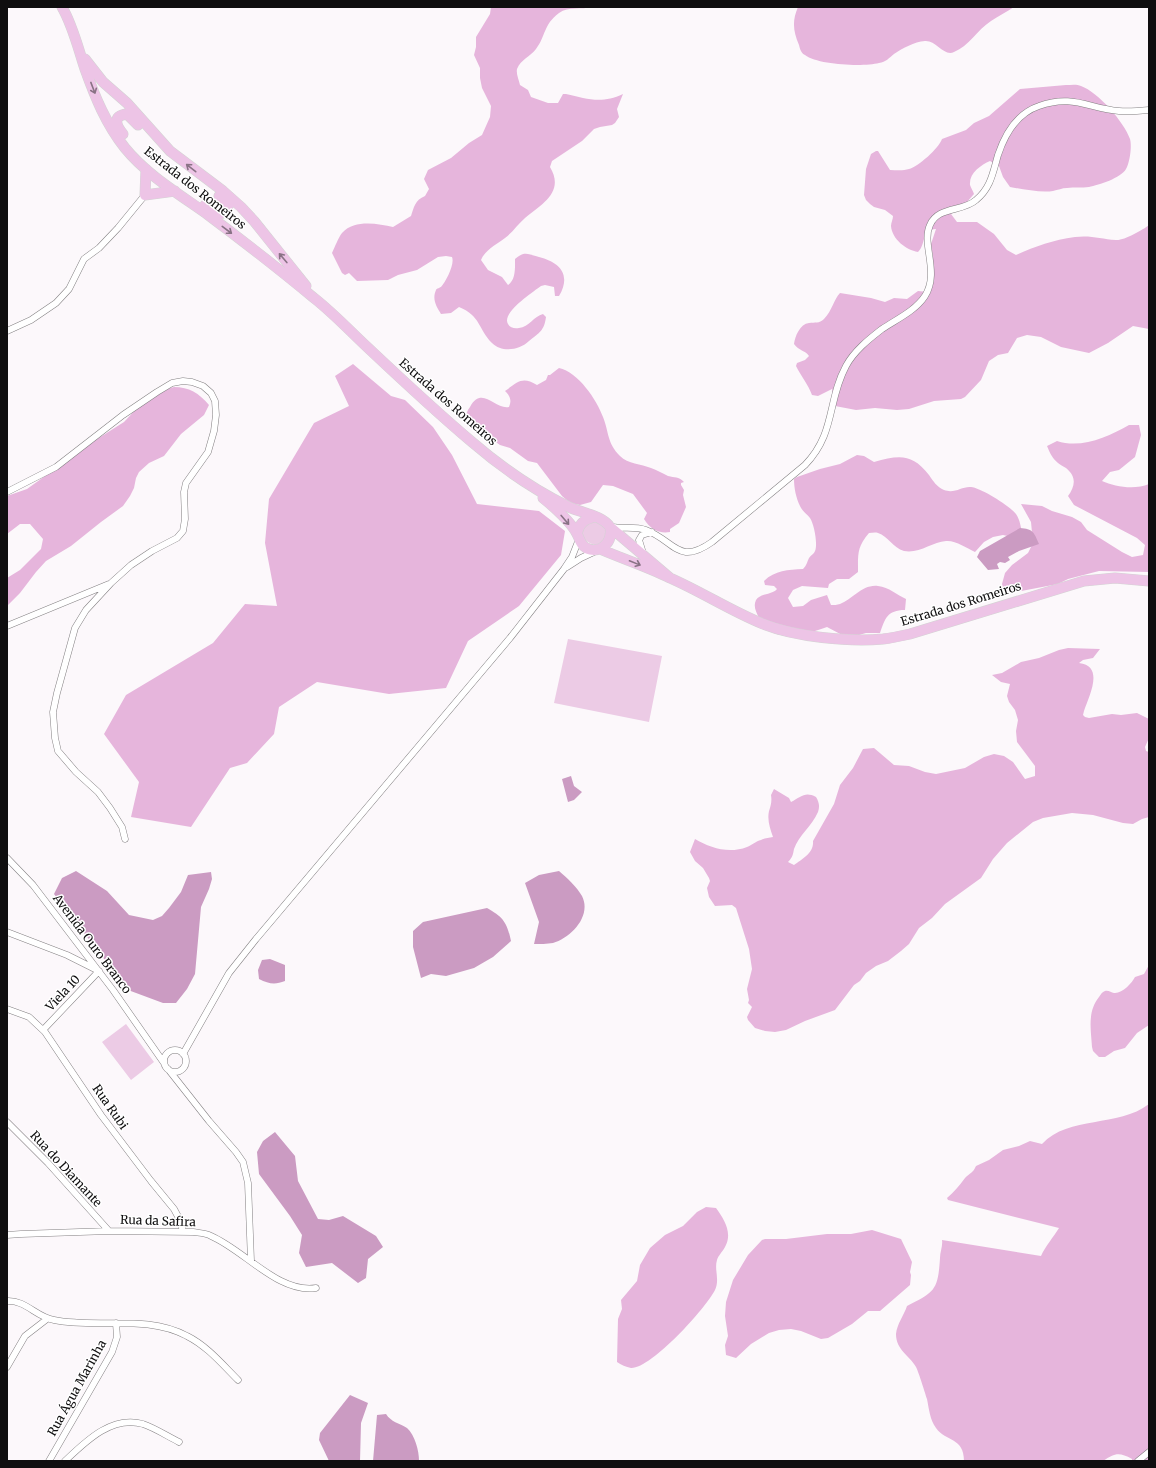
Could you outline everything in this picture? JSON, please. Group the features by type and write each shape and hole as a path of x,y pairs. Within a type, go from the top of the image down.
{"main road":[{"name":"Estrada dos Romeiros","path":"62,7 67,15 100,108 109,126 126,148 146,169 259,253 317,299 418,395 467,438 532,487 559,512 585,548 595,550 600,549 670,578 744,616 765,625 806,634 850,639 883,639 910,634 1084,581 1115,578 1149,581"},
{"name":"Estrada dos Romeiros","path":"80,51 100,78 127,103 170,151 224,191 254,221 317,299"},
{"path":"126,148 124,136 116,124 119,117 127,114 140,128 150,130"},
{"path":"146,169 145,195 175,191"},
{"path":"190,202 202,203 211,210 220,214 228,209 227,202 212,190 205,178"},
{"name":"Estrada dos Romeiros","path":"532,487 570,508 603,519 610,527 670,578"},
{"path":"578,537 578,529 584,520 594,517"},
{"path":"600,549 610,540 610,527"}],"street":[{"path":"610,527 640,528 652,532 678,550 685,552 697,551 712,542 806,465 818,450 827,430 840,376 847,364 868,340 912,309 924,297 928,290 931,270 928,233 929,226 932,221 941,213 969,205 981,196 990,182 1005,137 1026,112 1047,103 1068,100 1118,111 1149,110"},
{"path":"7,331 31,320 56,303 69,289 84,259 99,248 118,228 145,195"},
{"path":"7,492 56,467 123,414 172,384 183,381 192,382 203,386 211,393 215,401 215,420 208,452 186,483 184,492 185,519 183,531 177,538 131,565 111,583 86,610 75,628 53,712 55,738 58,751 64,759 98,792 122,827 125,839"},
{"path":"643,554 639,540 644,534 652,532"},
{"path":"183,1054 234,967 510,638 564,569 572,557 578,537"},
{"path":"564,569 581,558 600,549"},
{"path":"7,626 111,583"},
{"name":"Avenida Ouro Branco","path":"7,858 33,885 99,971 164,1063"},
{"path":"7,932 67,955 99,971"},
{"name":"Viela 10","path":"43,1030 99,971"},
{"name":"Rua Rubi","path":"7,1009 28,1017 43,1030 106,1121 174,1209 181,1222 183,1232"},
{"path":"154,1048 163,1052 177,1050 183,1054 185,1062 182,1068 177,1071 168,1069"},
{"path":"171,1051 165,1056 164,1063 179,1084 236,1152 245,1167 248,1184 251,1261"},
{"path":"177,1071 179,1084"},
{"name":"Rua do Diamante","path":"7,1122 48,1163 109,1230"},
{"name":"Rua da Safira","path":"7,1235 109,1230 193,1232 210,1235 288,1285 304,1289 316,1288"},
{"path":"7,1301 18,1301 47,1319 75,1322 148,1324 165,1328 188,1336 208,1350 238,1380"},
{"path":"7,1367 25,1336 47,1319"},
{"name":"Rua Água Marinha","path":"49,1461 112,1352 117,1337 116,1323"},
{"path":"65,1461 105,1428 119,1423 135,1422 143,1424 179,1442"},
{"path":"1138,1461 1149,1452"}],"shaded area":[{"path":"491,7 592,7 563,11 554,17 547,26 542,40 536,49 521,63 517,69 520,85 528,90 531,97 548,103 558,103 563,94 601,100 623,94 617,109 619,117 615,123 594,129 582,141 552,161 550,167 554,176 555,184 550,197 522,220 508,236 488,250 481,260 488,270 502,277 508,285 514,277 515,259 524,254 546,259 552,262 558,266 564,275 563,288 559,296 555,296 554,287 545,285 541,286 519,303 509,314 507,319 508,324 511,327 516,328 526,326 540,315 543,314 546,317 543,328 539,333 521,347 511,349 501,348 492,343 471,314 459,307 451,313 441,314 435,302 434,296 436,290 441,287 447,277 453,260 452,257 438,257 417,270 398,275 388,280 357,281 349,273 345,275 342,273 332,253 342,233 353,226 367,224 393,227 411,216 417,202 425,196 429,189 424,179 428,170 451,158 469,143 482,135 490,117 491,106 482,88 480,68 474,55 476,37 490,14"},
{"path":"798,7 1014,7 986,25 964,46 954,52 947,52 929,41 925,41 905,48 894,54 886,61 872,64 852,65 820,61 803,53 795,35 794,26"},
{"path":"1078,85 1088,89 1110,108 1122,124 1130,139 1131,146 1129,162 1126,169 1120,175 1098,185 1065,188 1053,191 1037,191 1010,187 1003,177 999,166 990,161 979,167 971,177 970,185 974,194 967,202 951,214 957,222 977,222 994,234 1007,250 1016,255 1045,244 1075,237 1119,240 1133,235 1149,225 1149,329 1133,326 1108,343 1089,353 1061,347 1041,337 1027,335 1017,338 1008,353 998,355 989,361 981,380 965,397 961,399 934,401 909,409 897,410 875,408 856,410 835,406 832,389 818,396 812,395 809,387 796,366 797,363 805,360 809,356 794,344 797,334 803,326 809,323 822,321 840,293 885,302 894,298 907,299 918,291 928,292 930,288 933,257 931,244 936,229 928,232 918,252 909,249 900,243 892,231 891,226 893,216 885,210 874,207 866,200 864,195 866,169 871,154 878,151 890,170 913,168 928,157 942,139 966,130 974,123 989,116 1020,89"},
{"path":"353,364 391,396 405,400 433,427 452,455 477,504 539,511 565,531 561,555 519,606 468,641 446,688 389,694 317,682 279,707 274,734 247,763 230,768 191,827 131,817 139,782 104,734 126,695 213,643 245,604 277,606 265,543 269,499 314,423 349,406 335,376"},
{"path":"559,368 573,375 591,395 603,417 610,442 623,459 653,469 668,476 678,478 684,482 681,483 681,485 684,490 683,495 686,507 679,523 670,529 670,532 655,530 649,526 644,519 647,513 633,494 613,486 603,485 591,502 580,505 570,503 562,496 537,463 528,461 510,448 500,445 465,419 469,408 479,398 484,398 504,407 509,407 510,398 505,391 520,381 528,381 537,385 546,380 548,375"},
{"path":"174,387 184,388 201,397 209,405 204,415 181,434 164,456 149,463 139,472 134,488 123,506 71,546 46,561 20,593 7,606 7,578 20,570 41,549 43,539 30,524 20,524 7,534 7,496 27,489 94,441 124,422 139,406 164,390"},
{"path":"1129,425 1139,425 1141,435 1135,457 1119,470 1110,472 1102,481 1125,487 1138,487 1149,484 1149,572 1099,571 1068,579 1058,584 1005,594 1002,584 1005,573 1012,565 1028,553 1033,543 1031,522 1021,504 1042,506 1052,511 1072,517 1081,522 1087,530 1122,552 1132,557 1143,555 1145,545 1137,538 1074,505 1068,496 1074,482 1072,475 1070,471 1054,459 1047,446 1057,441 1075,444 1085,443 1112,434"},
{"path":"857,455 864,456 874,462 898,457 911,459 923,468 935,484 944,490 955,491 968,487 976,488 1002,502 1016,514 1022,534 1012,537 1003,535 993,537 984,542 975,552 950,541 936,543 915,551 904,551 882,535 877,533 869,533 860,547 858,572 849,579 837,579 829,584 828,588 802,586 793,590 788,598 793,607 803,606 811,600 827,595 831,605 837,605 867,587 878,586 889,589 906,599 905,610 899,610 890,614 885,620 880,633 866,633 852,637 844,636 827,627 809,633 789,636 772,632 764,626 755,607 755,602 758,598 777,589 774,586 765,585 764,581 768,577 777,573 787,570 803,569 809,558 815,552 816,548 813,525 810,518 799,503 794,486 794,479 820,469 840,464"},
{"path":"596,521 607,529 604,544 592,544 582,537 582,524"},
{"path":"1020,528 1030,530 1036,537 1039,544 1019,551 1008,557 1010,560 1005,563 1000,562 997,564 999,569 988,570 977,557 980,551"},
{"path":"568,639 662,656 649,722 554,703"},
{"path":"1068,648 1100,649 1093,658 1083,660 1079,663 1087,665 1093,676 1091,690 1083,715 1085,717 1089,718 1112,714 1121,715 1137,713 1149,719 1149,738 1145,747 1146,751 1149,752 1149,817 1133,824 1123,823 1093,815 1072,813 1043,818 1033,822 1007,843 993,859 981,878 945,904 932,918 919,928 909,944 888,961 876,966 866,973 860,981 854,985 835,1010 786,1030 775,1032 755,1028 747,1017 752,1007 748,1003 749,1000 747,989 752,969 749,949 736,908 732,905 715,906 709,897 707,888 710,881 709,878 703,868 695,861 690,852 695,839 720,849 733,850 747,847 766,838 773,837 768,818 771,795 774,789 789,798 791,802 803,795 812,795 816,797 818,801 819,810 796,844 792,857 788,862 794,865 812,849 813,841 834,804 840,785 853,768 863,749 874,748 894,765 909,766 925,772 936,774 965,768 984,757 994,754 1004,756 1013,762 1025,779 1035,776 1035,766 1017,742 1016,731 1018,720 1015,710 1009,702 1007,696 1010,684 1001,682 992,675 1002,673 1021,662 1039,658"},
{"path":"571,776 574,786 582,792 574,800 568,802 562,779"},
{"path":"76,871 107,891 129,915 153,920 162,916 169,908 181,892 188,875 211,872 212,879 201,907 195,974 187,989 176,1003 163,1003 128,990 54,894 62,878"},
{"path":"559,871 575,886 582,896 584,911 582,918 573,931 560,940 553,943 534,944 539,922 525,883 539,875"},
{"path":"487,908 501,917 504,921 511,941 493,957 474,968 446,976 431,974 421,978 413,947 413,931 423,922"},
{"path":"270,959 285,965 285,981 272,983 259,979 258,970 262,960"},
{"path":"1149,965 1149,1025 1137,1033 1125,1048 1114,1051 1105,1057 1099,1057 1093,1051 1091,1034 1091,1015 1095,1003 1104,991 1117,993 1123,990 1135,977 1144,974"},
{"path":"126,1024 154,1062 131,1080 102,1042"},
{"path":"1149,1104 1149,1461 1132,1461 1132,1459 1128,1457 1117,1454 1103,1461 964,1461 963,1453 958,1444 940,1432 932,1422 927,1399 916,1367 898,1344 896,1334 899,1323 907,1306 924,1297 936,1284 942,1240 1041,1256 1059,1228 948,1200 947,1198 965,1178 973,1172 976,1166 989,1160 1003,1150 1019,1146 1030,1141 1042,1144 1053,1135 1066,1129 1123,1116 1137,1111"},
{"path":"275,1132 295,1156 298,1181 318,1219 329,1220 343,1216 376,1236 383,1247 368,1259 366,1278 358,1283 332,1263 306,1267 299,1253 302,1235 259,1174 257,1152 263,1141"},
{"path":"706,1207 716,1208 728,1231 727,1242 717,1260 717,1282 715,1290 710,1299 690,1323 664,1349 640,1366 631,1368 620,1364 617,1362 618,1319 622,1309 621,1300 637,1281 640,1265 650,1248 665,1235 683,1226 697,1212"},
{"path":"872,1230 901,1239 912,1262 910,1285 880,1311 868,1311 852,1324 828,1338 821,1339 801,1331 791,1329 779,1330 769,1333 751,1344 736,1358 726,1355 725,1345 728,1336 725,1316 726,1302 733,1280 748,1255 762,1240 786,1239 827,1234 851,1234"},
{"path":"350,1395 368,1403 361,1423 360,1461 329,1461 319,1440 320,1433"},
{"path":"386,1414 393,1421 410,1431 416,1443 419,1461 373,1461 377,1415"}]}
